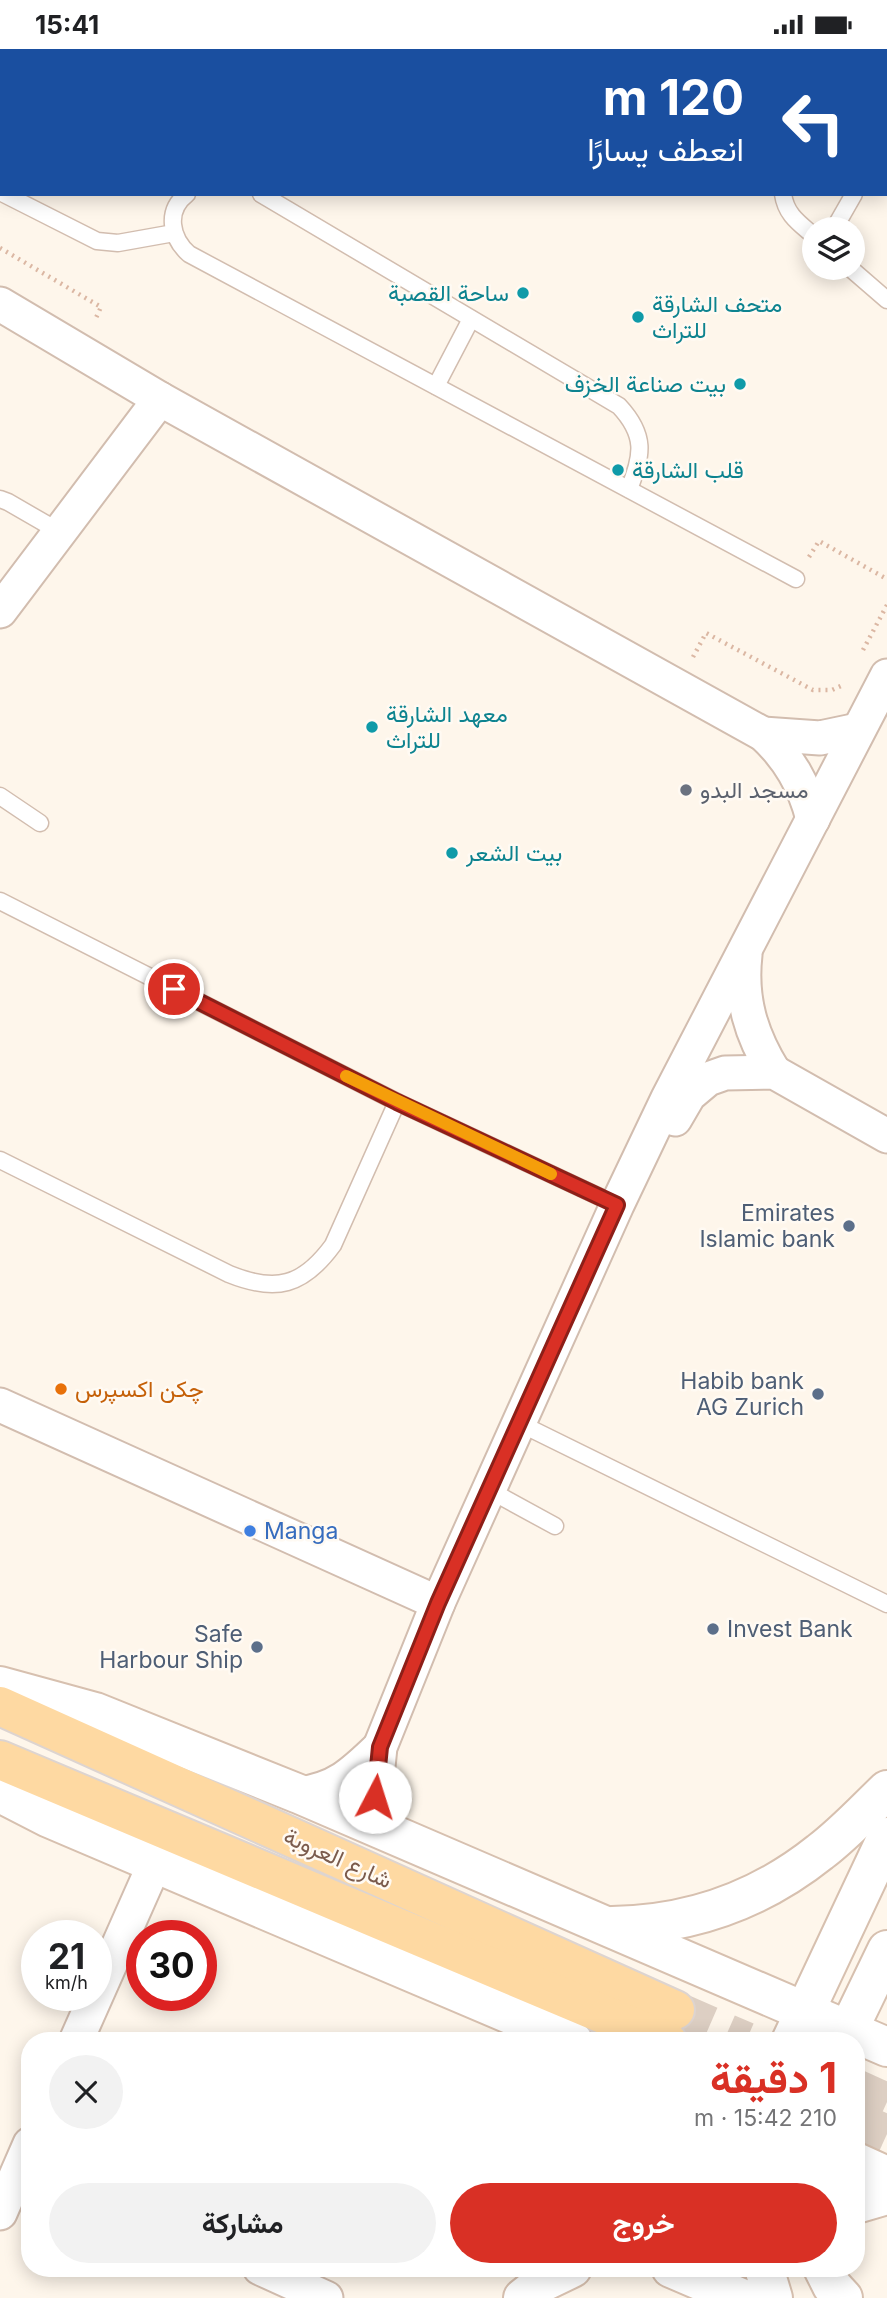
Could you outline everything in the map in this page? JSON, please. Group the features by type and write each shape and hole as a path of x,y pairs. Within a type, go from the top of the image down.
{"main road":[{"name":"شارع العروبة","path":"0,1706 671,2025"},
{"name":"شارع العروبة","path":"0,1761 671,2025"}],"street":[{"path":"0,304 160,399 763,734 790,764 804,790 813,819"},
{"path":"0,611 160,399"},
{"path":"386,1831 380,1822 375,1797 380,1747 438,1603 668,1098 886,679"},
{"path":"763,734 820,738 858,730"},
{"path":"745,950 743,971 747,1014 774,1072"},
{"path":"617,1205 643,1179 682,1106 697,1086 725,1073 774,1072 887,1136"},
{"path":"0,1405 438,1603"},
{"path":"0,1686 95,1712 299,1794 604,1926 798,2027 824,2032"},
{"path":"299,1794 336,1784 352,1774 380,1747"},
{"path":"604,1926 642,1926 681,1919 719,1909 755,1894 789,1875 822,1851 887,1790"},
{"path":"0,1793 49,1818 552,2032"},
{"path":"798,2027 887,1837"},
{"path":"80,2032 155,1863"},
{"path":"847,2032 887,1950"},
{"path":"476,1999 519,2032"},
{"path":"865,2041 887,2047"},
{"path":"0,2213 21,2154"},
{"path":"865,2166 887,2176"},
{"path":"865,2201 887,2195"},
{"path":"277,2277 312,2295"},
{"path":"523,2298 534,2277"},
{"path":"523,2298 553,2277"},
{"path":"692,2277 741,2298"},
{"path":"766,2277 772,2298"},
{"path":"828,2277 843,2298"}],"lane":[{"path":"8,196 97,241 118,243 174,233"},
{"path":"185,196 175,207 172,221 180,246 189,254 796,579"},
{"path":"264,196 619,406 631,418 638,434 639,465 629,489"},
{"path":"783,196 785,207 791,217 802,226"},
{"path":"841,217 853,196"},
{"path":"864,280 887,300"},
{"path":"436,386 471,319"},
{"path":"0,499 60,532"},
{"path":"0,796 40,823"},
{"path":"0,901 397,1102 617,1205"},
{"path":"0,1160 229,1274 252,1283 276,1285 299,1278 318,1264 332,1245 397,1102"},
{"path":"519,1423 887,1604"},
{"path":"489,1490 555,1526"}],"path":[{"path":"0,248 102,307 79,352"},
{"path":"796,579 819,541 887,579"},
{"path":"858,659 887,605"},
{"path":"677,686 706,633 813,690 831,691 846,681"}],"tunnel":[{"path":"675,2010 725,2032"},
{"path":"865,2092 887,2102"},
{"path":"865,2124 887,2134"}],"slow traffic":[{"path":"346,1076 551,1174"}],"place":[{"name":"ساحة القصبة","path":"523,293"},
{"name":"متحف الشارقة للتراث","path":"638,317"},
{"name":"بيت صناعة الخزف","path":"740,384"},
{"name":"قلب الشارقة","path":"618,470"},
{"name":"معهد الشارقة للتراث","path":"372,727"},
{"name":"مسجد البدو","path":"686,790"},
{"name":"بيت الشعر","path":"452,853"},
{"name":"Emirates Islamic bank","path":"849,1226"},
{"name":"چکن اکسپرس","path":"61,1389"},
{"name":"Habib bank AG Zurich","path":"818,1394"},
{"name":"Manga","path":"250,1531"},
{"name":"Invest Bank","path":"713,1629"},
{"name":"Safe Harbour Ship","path":"257,1647"}],"route":[{"path":"174,989 397,1102 617,1205 438,1603 380,1747 375,1797"}]}
